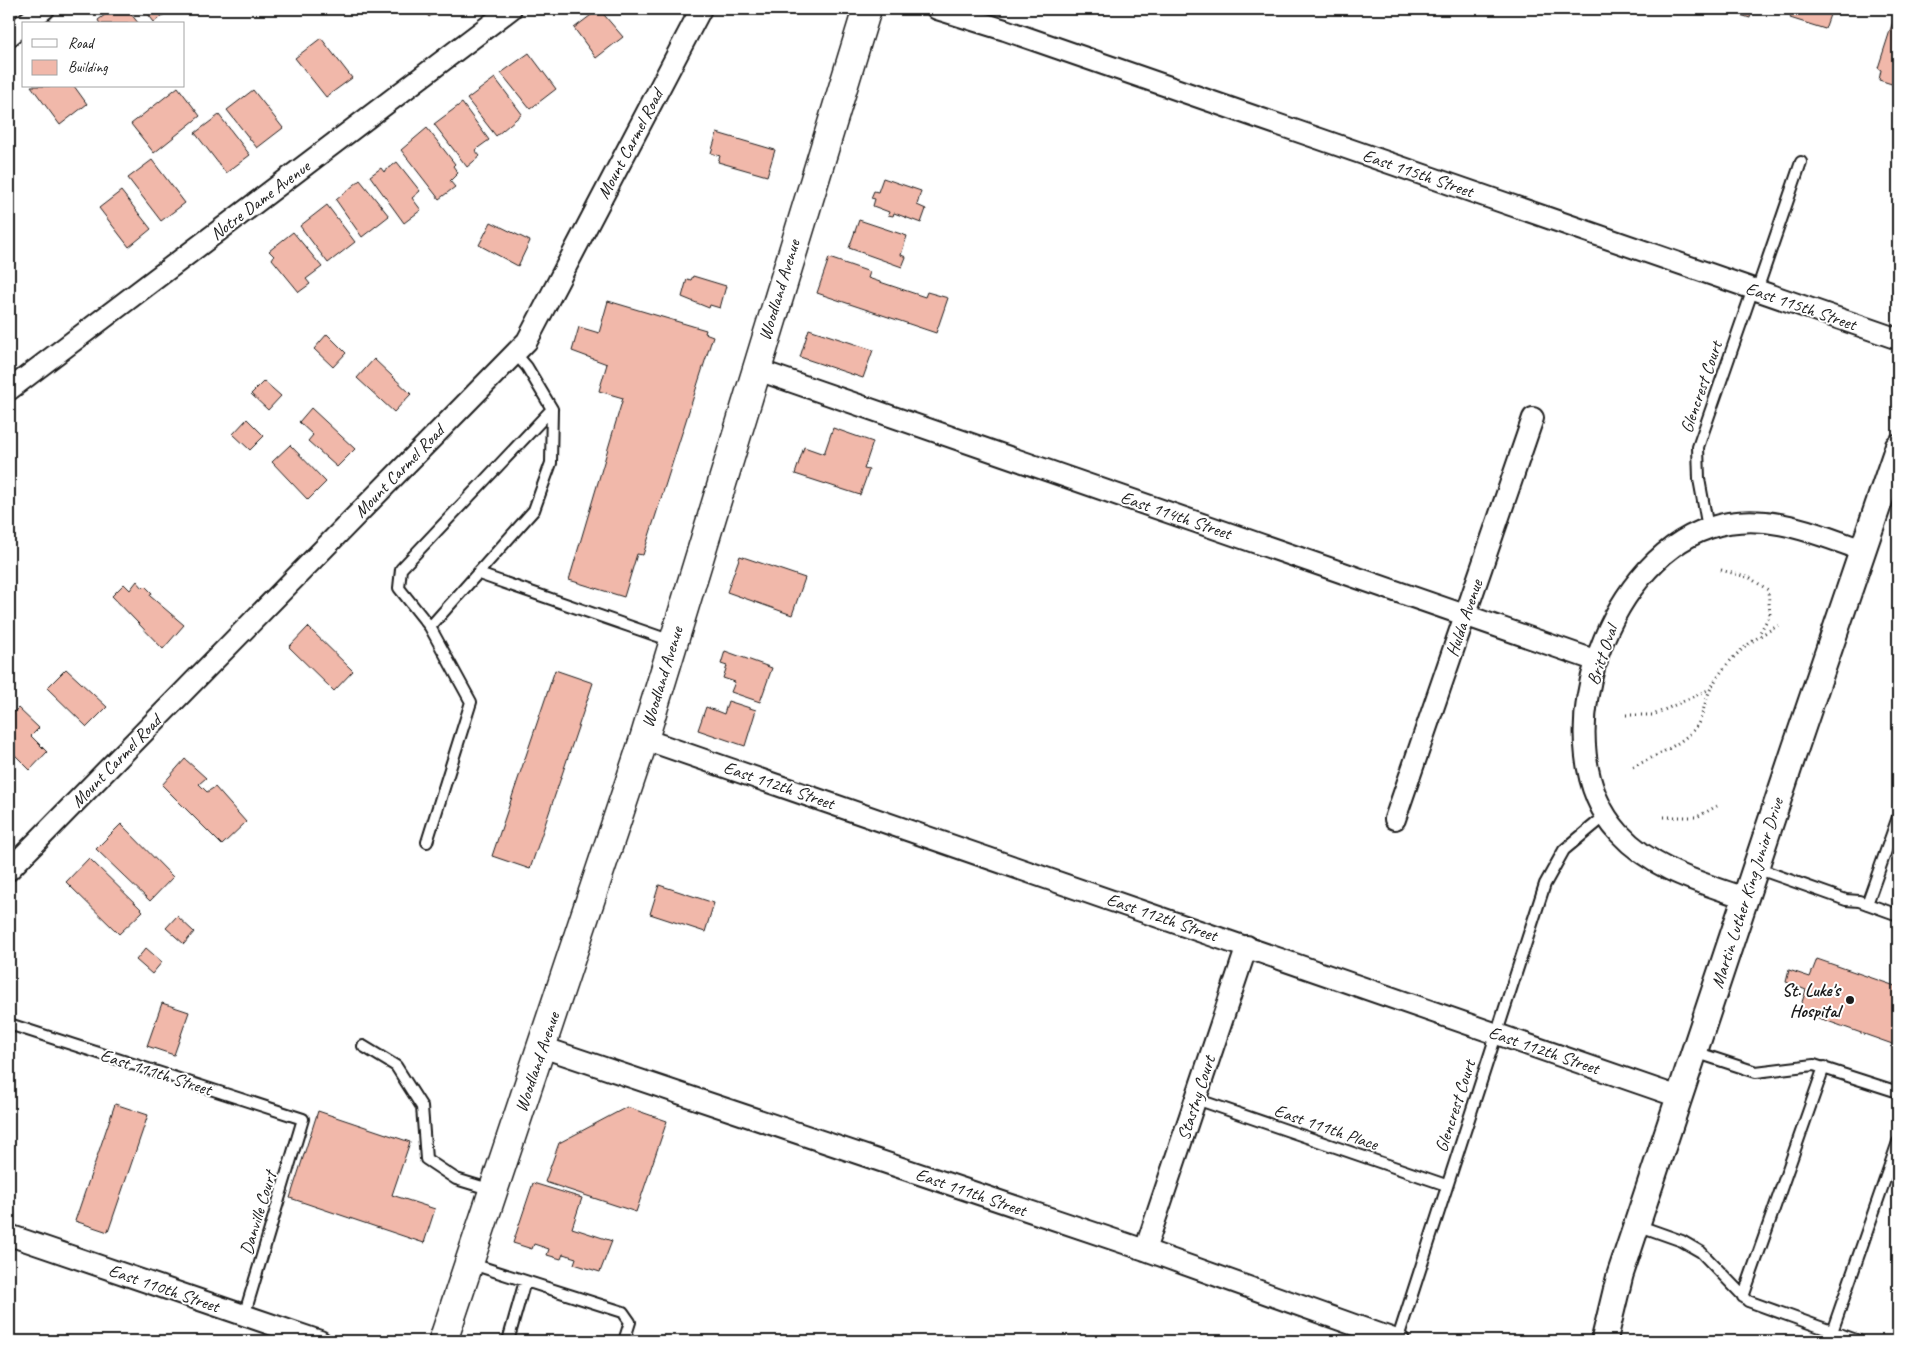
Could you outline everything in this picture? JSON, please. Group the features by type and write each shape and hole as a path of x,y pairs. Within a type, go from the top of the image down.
{"main road":[{"name":"Woodland Avenue","path":"443,1341 644,739 755,370 867,9"}],"street":[{"path":"27,22 44,9"},
{"name":"Notre Dame Avenue","path":"9,390 511,9"},
{"name":"Mount Carmel Road","path":"9,870 527,341 701,9"},
{"name":"East 115th Street","path":"937,9 1005,30 1898,339"},
{"path":"9,36 22,26"},
{"name":"East 114th Street","path":"755,370 1597,661"},
{"name":"Hulda Avenue","path":"1395,819 1533,418"},
{"name":"Martin Luther King Junior Drive","path":"1604,1341 1620,1275 1755,867 1898,447"},
{"name":"Britt Oval","path":"1745,898 1675,874 1660,866 1632,845 1605,816 1589,774 1584,738 1586,711 1597,661 1621,604 1634,583 1663,553 1708,528 1735,522 1778,523 1862,550"},
{"name":"East 112th Street","path":"644,739 1679,1097"},
{"name":"Stastny Court","path":"1145,1250 1247,946"},
{"name":"East 111th Street","path":"542,1048 1145,1250 1398,1341"},
{"name":"East 110th Street","path":"9,1235 320,1341"}],"lane":[{"name":"Glencrest Court","path":"1708,528 1700,479 1698,447 1801,162"},
{"path":"430,627 480,574 534,510 550,463 552,409 527,367 515,353"},
{"path":"427,842 472,702 430,627 399,588 401,568 552,409"},
{"path":"480,574 673,642"},
{"name":"Glencrest Court","path":"1398,1341 1446,1185 1545,884 1552,867 1564,850 1576,838 1605,816"},
{"path":"1867,904 1898,817"},
{"path":"1755,867 1846,900 1867,904 1898,916"},
{"name":"East 111th Street","path":"9,1024 302,1119"},
{"path":"363,1046 396,1066 422,1107 426,1159 456,1179 493,1190"},
{"path":"1694,1052 1756,1072 1767,1072 1805,1065 1824,1067 1898,1092"},
{"path":"1743,1297 1824,1067"},
{"name":"East 111th Place","path":"1196,1099 1446,1185"},
{"name":"Danville Court","path":"244,1316 302,1119"},
{"path":"1832,1332 1898,1142"},
{"path":"1637,1225 1682,1241 1702,1252 1748,1302 1859,1341"},
{"path":"468,1263 624,1312 630,1322 624,1341"},
{"path":"508,1341 525,1281"}],"path":[{"path":"1721,570 1750,578 1768,590 1770,615 1759,634"},
{"path":"1633,767 1670,749 1696,726 1711,689 1735,655 1759,634 1782,624"},
{"path":"1626,715 1653,715 1711,689"},
{"path":"1664,817 1698,817 1717,806"}],"building":[{"path":"113,9 127,9 137,22 99,22 98,20"},
{"path":"144,9 171,9 154,22"},
{"path":"202,9 213,9 206,14"},
{"path":"422,9 439,9 429,17"},
{"path":"599,9 623,37 596,58 574,28"},
{"path":"1732,9 1752,9 1750,18 1731,12"},
{"path":"1757,9 1775,9 1773,14"},
{"path":"1792,9 1832,9 1825,29 1790,18"},
{"path":"1897,9 1898,86 1879,80 1881,70 1878,68"},
{"path":"321,38 352,78 326,97 295,58"},
{"path":"529,53 556,89 530,109 501,73"},
{"path":"495,78 522,114 496,136 467,99"},
{"path":"32,88 75,88 87,104 60,125"},
{"path":"177,88 179,88 200,116 154,153 131,124"},
{"path":"253,90 283,128 257,148 227,110"},
{"path":"462,103 489,140 475,150 480,156 467,167 434,124"},
{"path":"219,115 250,155 226,173 195,133"},
{"path":"427,128 455,164 453,166 458,173 450,181 455,187 439,199 401,150"},
{"path":"717,133 775,150 767,176 718,162 720,156 711,153"},
{"path":"152,160 185,203 161,221 128,178"},
{"path":"397,162 420,191 412,198 421,210 404,223 370,176 381,168 384,172"},
{"path":"883,178 921,191 917,205 926,209 921,223 894,213 893,216 888,215 889,212 873,206 875,199 871,198 874,191 878,192"},
{"path":"360,180 389,216 362,237 336,200"},
{"path":"121,191 151,229 129,247 99,208"},
{"path":"327,205 355,242 328,263 300,226"},
{"path":"859,220 907,236 901,255 906,257 902,267 849,248"},
{"path":"491,222 530,241 518,266 479,245"},
{"path":"293,232 322,267 306,279 310,284 299,292 272,259 274,256 269,251"},
{"path":"829,258 870,272 868,278 925,297 927,292 948,298 936,333 817,293"},
{"path":"693,276 726,286 720,308 710,305 709,308 682,297 687,279 691,280"},
{"path":"608,301 706,330 705,333 713,336 643,555 637,554 624,597 569,580 623,398 599,391 607,364 572,351 579,327 599,333"},
{"path":"809,329 873,350 863,378 800,357"},
{"path":"327,334 346,353 333,367 314,349"},
{"path":"374,359 411,394 394,412 357,378"},
{"path":"264,381 281,396 268,410 251,394"},
{"path":"311,408 355,449 337,467 308,441 313,435 299,422"},
{"path":"247,419 264,436 250,450 233,434"},
{"path":"833,428 873,442 864,469 869,470 860,495 795,474 804,447 824,454"},
{"path":"290,445 326,482 308,500 272,462"},
{"path":"740,556 805,578 792,615 727,592"},
{"path":"137,581 143,588 145,586 152,593 150,596 184,625 163,649 112,596 124,584 130,590"},
{"path":"308,627 353,671 334,691 289,647"},
{"path":"725,651 772,668 760,702 731,692 735,682 723,678 727,666 721,664"},
{"path":"66,669 107,707 87,727 47,688"},
{"path":"555,670 593,683 530,869 492,856"},
{"path":"728,701 756,710 745,746 698,730 706,707 724,714"},
{"path":"18,708 39,728 31,736 47,752 30,770 9,749 9,717"},
{"path":"185,759 206,778 199,784 207,792 215,787 246,822 222,845 162,785"},
{"path":"121,824 173,877 150,901 96,849"},
{"path":"89,858 143,911 119,934 66,882"},
{"path":"659,885 714,903 705,932 650,914"},
{"path":"177,916 194,932 184,944 166,928"},
{"path":"146,948 162,962 152,974 136,960"},
{"name":"St. Luke's Hospital","path":"1817,959 1898,987 1898,1046 1799,1011 1806,990 1786,982 1789,970 1810,977"},
{"path":"162,1003 189,1012 174,1055 147,1046"},
{"path":"115,1104 148,1115 108,1232 75,1221"},
{"path":"627,1107 667,1121 636,1212 545,1182 559,1143"},
{"path":"318,1111 410,1142 392,1195 435,1209 424,1243 290,1198"},
{"path":"533,1183 582,1198 572,1228 612,1241 600,1272 574,1264 576,1258 563,1254 561,1259 547,1255 549,1249 534,1244 532,1249 513,1243"}],"place":[{"name":"St. Luke's Hospital","path":"1850,1000"}]}
